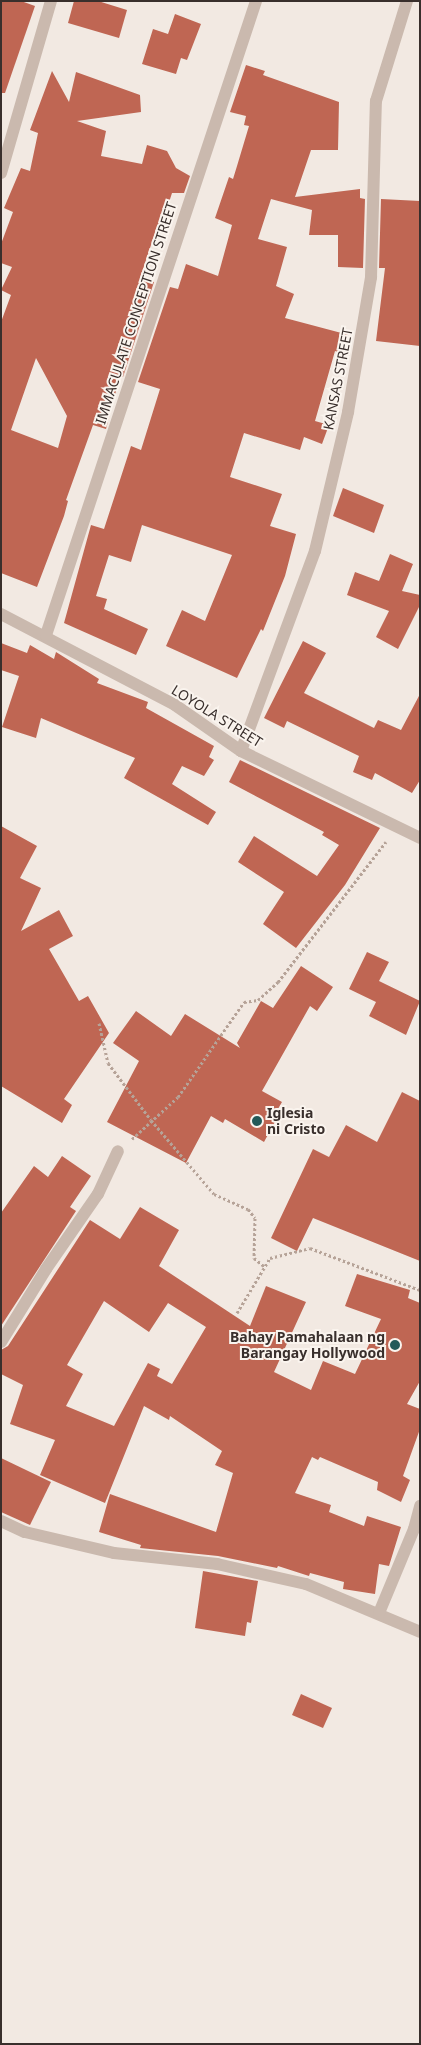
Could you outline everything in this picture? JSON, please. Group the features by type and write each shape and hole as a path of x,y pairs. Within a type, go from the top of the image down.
{"street":[{"path":"1,173 51,1"},
{"name":"IMMACULATE CONCEPTION STREET","path":"46,635 256,1"},
{"name":"KANSAS STREET","path":"241,751 315,551 348,412 372,277 376,100 407,1"},
{"name":"LOYOLA STREET","path":"1,614 46,635 175,705 241,751 420,838"},
{"path":"1,1342 46,1269 98,1194 118,1151"},
{"path":"379,1613 414,1528 420,1506"},
{"path":"1,1521 25,1532 114,1553 217,1564 306,1584 379,1613 420,1632"}],"path":[{"path":"118,1151 178,1098 244,1002 258,1000 278,982 397,827"},
{"path":"99,1022 108,1063 151,1120 214,1194 248,1209 255,1218 254,1258 265,1268"},
{"path":"237,1313 270,1258 310,1248 420,1290"}],"building":[{"path":"1,1 21,1 35,6 5,93 1,93"},
{"path":"74,1 98,1 127,10 119,38 68,23"},
{"path":"175,14 201,24 187,60 181,58 176,74 142,64 153,29 168,34"},
{"path":"246,65 265,71 263,75 339,102 338,150 311,150 295,197 360,189 360,198 365,199 363,268 338,267 338,235 309,235 312,210 271,199 258,239 287,247 276,286 294,294 285,318 349,335 344,354 335,351 315,421 329,425 322,444 304,437 300,450 244,433 230,477 282,494 270,526 296,534 285,576 263,631 261,629 237,678 166,646 182,610 205,621 232,555 142,525 131,562 109,555 96,596 107,599 104,609 148,629 136,655 64,623 91,525 104,529 131,446 141,450 160,389 138,382 170,287 178,289 186,264 218,276 232,225 215,218 229,177 233,179 249,126 244,125 246,116 230,112"},
{"path":"52,71 69,102 76,72 140,95 141,112 77,121 106,131 101,156 142,164 147,145 167,151 176,168 190,176 184,193 172,193 162,224 158,224 140,278 154,282 123,377 120,376 106,429 93,425 66,500 68,501 64,516 37,587 1,573 1,322 11,295 1,290 12,267 1,263 1,244 13,212 4,208 21,168 30,171 38,133 30,130","holes":["36,358 67,416 58,448 11,430"]},
{"path":"381,199 420,201 420,346 376,341 385,268 379,268"},
{"path":"343,488 384,505 374,533 333,516"},
{"path":"390,554 413,564 402,591 420,595 420,605 398,649 376,637 389,611 347,595 355,572 379,581"},
{"path":"303,641 326,653 304,693 374,728 378,720 401,730 420,694 420,780 412,793 375,773 372,780 353,772 359,756 287,721 284,728 264,718"},
{"path":"1,643 27,653 30,645 54,659 56,652 99,679 97,683 148,702 146,708 214,746 209,757 214,760 204,776 182,766 172,784 216,812 208,825 124,778 135,758 41,718 36,738 2,727 19,676 1,670"},
{"path":"240,760 380,828 345,885 296,948 263,924 284,892 238,862 254,836 317,876 339,845 322,835 324,832 229,782"},
{"path":"1,826 37,846 20,878 41,888 21,931 59,910 73,936 49,949 79,1001 88,996 109,1033 64,1099 72,1105 62,1123 1,1086"},
{"path":"367,952 389,962 379,981 420,1001 406,1035 369,1016 376,1002 349,989"},
{"path":"301,966 333,987 317,1011 310,1006 262,1091 282,1102 275,1114 278,1116 264,1142 225,1119 223,1123 211,1116 186,1163 107,1122 139,1061 113,1043 136,1011 171,1036 185,1014 240,1048 237,1043 261,1001 273,1008"},
{"path":"402,1092 420,1101 420,1261 313,1218 297,1251 271,1238 313,1149 329,1157 346,1125 377,1142"},
{"path":"62,1156 91,1176 70,1207 76,1211 1,1326 1,1213 34,1166 48,1177"},
{"path":"140,1207 179,1230 159,1266 250,1326 266,1286 306,1302 274,1372 311,1390 323,1361 355,1374 381,1319 345,1306 357,1274 410,1290 408,1298 420,1303 420,1381 407,1404 420,1409 420,1429 403,1476 410,1480 401,1502 377,1490 378,1482 320,1457 318,1460 312,1457 295,1493 331,1505 329,1512 364,1526 367,1516 401,1527 389,1566 379,1564 375,1594 343,1589 344,1582 310,1573 309,1576 278,1566 277,1568 218,1556 140,1548 141,1545 99,1532 110,1494 216,1532 233,1473 215,1465 222,1451 170,1416 169,1420 144,1406 105,1503 40,1475 55,1440 10,1424 23,1385 1,1374 1,1350 8,1346 90,1220 120,1239","holes":["104,1301 149,1332 168,1303 206,1327 172,1384 157,1376 160,1369 148,1363 114,1426 66,1406 83,1374 67,1365"]},
{"path":"1,1458 51,1482 30,1525 1,1512"},
{"path":"203,1571 258,1581 251,1623 247,1622 245,1636 195,1628"},
{"path":"301,1694 332,1708 323,1728 292,1715"}],"place":[{"name":"Iglesia ni Cristo","path":"257,1121"},
{"name":"Bahay Pamahalaan ng Barangay Hollywood","path":"395,1345"}]}
